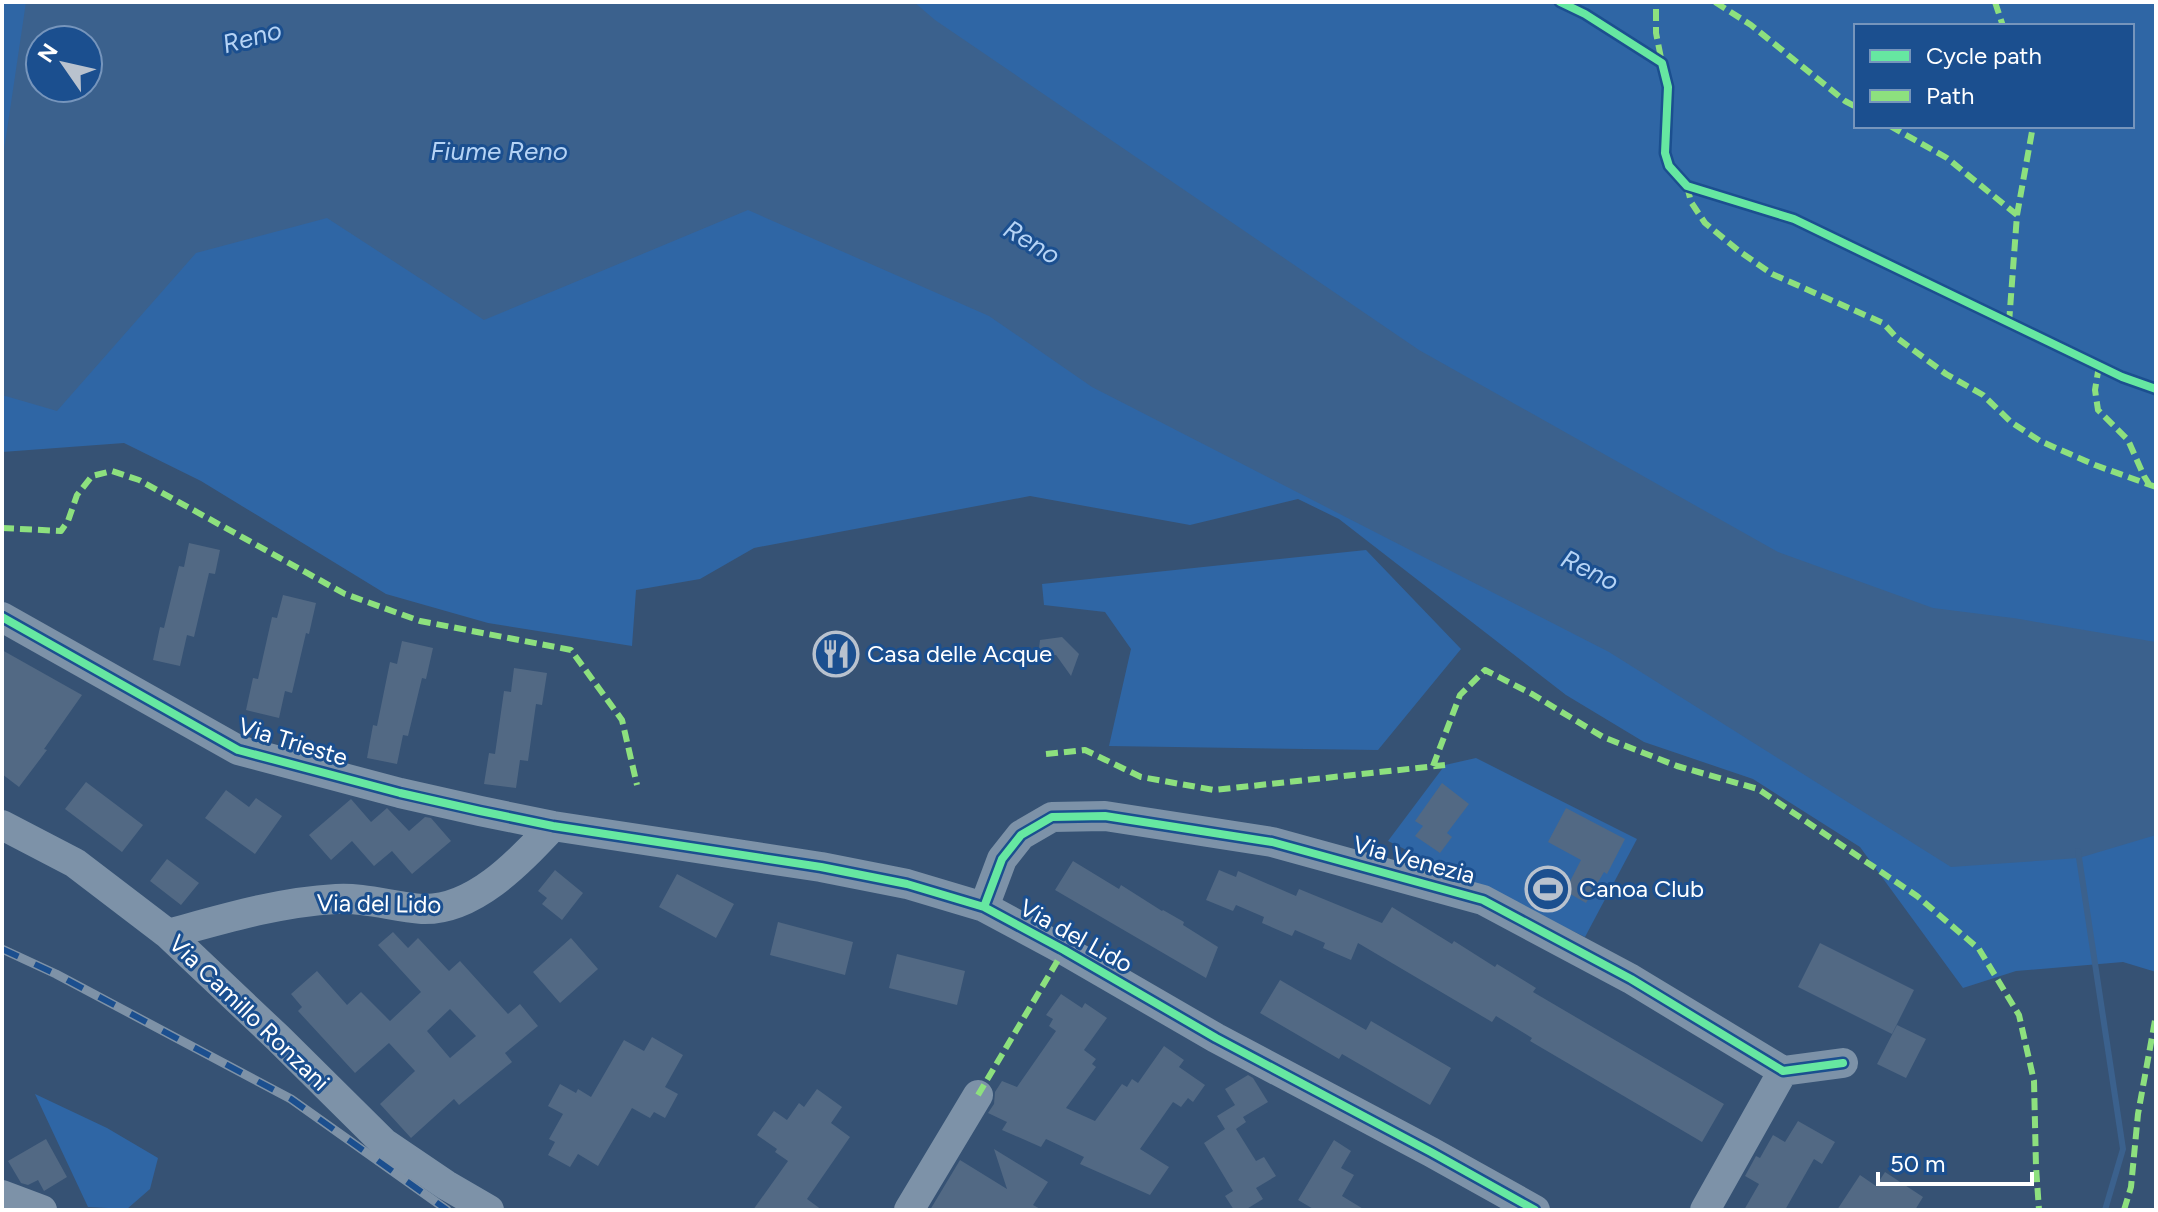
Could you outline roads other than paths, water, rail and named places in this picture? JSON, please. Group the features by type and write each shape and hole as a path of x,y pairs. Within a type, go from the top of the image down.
{"street":[{"name":"Via Trieste","path":"2,617 238,750 400,793 553,826"},
{"name":"Via Venezia","path":"984,907 1002,859 1021,835 1052,817 1105,816 1272,842 1483,900 1631,979 1783,1071"},
{"name":"Via Camillo Ronzani","path":"2,825 75,863 168,934 384,1143 489,1210"},
{"name":"Via del Lido","path":"168,934 277,907 339,899 439,909 460,902 520,862 553,826 821,867 907,884 984,907 1216,1038 1535,1210"},
{"path":"1705,1210 1783,1071 1843,1063"},
{"path":"909,1210 978,1095"},
{"path":"2,1195 42,1210"}],"water":[{"name":"Fiume Reno","path":"26,2 914,2 935,20 1419,350 1778,552 1933,608 2156,642 2156,835 2079,858 1951,867 1609,652 1092,387 989,316 748,210 484,320 327,218 196,253 57,411 2,395 2,164"}],"waterway":[{"path":"2078,851 2123,1149 2105,1210"}],"railway":[{"path":"2,949 56,974 291,1099 447,1210"}],"place":[{"name":"Casa delle Acque","path":"836,654"},
{"name":"Canoa Club","path":"1548,889"}],"water label":[{"name":"Reno","path":"252,37"},
{"name":"Reno","path":"1032,242"},
{"name":"Reno","path":"1590,570"}]}
